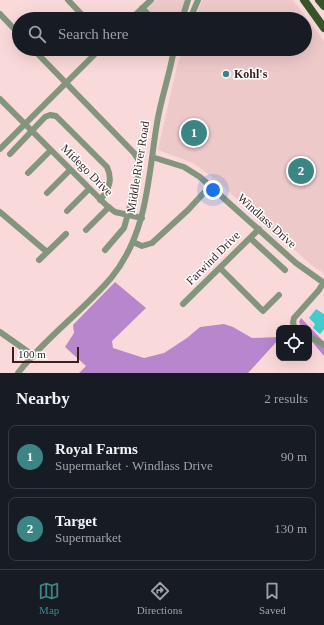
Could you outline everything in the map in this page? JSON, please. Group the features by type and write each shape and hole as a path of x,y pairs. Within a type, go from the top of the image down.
{"main road":[{"path":"304,0 324,28"},
{"path":"319,0 324,6"}],"street":[{"path":"68,0 79,12"},
{"path":"138,12 151,0"},
{"path":"184,12 188,0"},
{"path":"193,12 198,0"},
{"path":"142,8 146,12"},
{"path":"0,14 12,27"},
{"path":"40,56 139,160 139,174 123,231 105,250"},
{"path":"0,149 93,56"},
{"name":"Middle River Road","path":"18,373 32,356 111,278 133,242 142,218 160,105 173,56"},
{"name":"Middle River Road","path":"171,65 175,56"},
{"name":"Midego Drive","path":"0,99 108,207 115,212 142,218"},
{"path":"10,154 45,117 50,115 56,116 104,163 110,173 108,188 100,200"},
{"path":"28,173 51,150"},
{"name":"Windlass Drive","path":"152,157 184,167 211,185 296,263 323,283"},
{"path":"47,193 70,170"},
{"path":"133,242 142,246 152,243 188,210 211,185"},
{"path":"67,211 89,189"},
{"path":"86,230 108,207"},
{"path":"0,212 47,252"},
{"name":"Farwind Drive","path":"183,304 259,228"},
{"path":"40,260 66,234"},
{"path":"250,238 285,270"},
{"path":"220,268 263,311 279,295"},
{"path":"294,325 294,318 323,283"},
{"path":"0,332 32,356"},
{"path":"312,337 324,345"}],"shaded area":[{"path":"156,0 186,0 182,12 148,12 146,10"},
{"path":"202,0 293,0 302,12 198,12"},
{"path":"312,25 324,41 324,273 315,268 212,177 193,163 158,150 181,56 312,56"},
{"path":"115,282 146,308 112,341 113,348 144,358 164,353 187,338 200,327 224,324 233,327 252,338 276,337 276,342 248,373 79,373 86,366 65,347 74,333 73,325"},
{"path":"301,318 308,325 300,325 299,322"},
{"path":"312,329 324,342 324,356 312,342"}],"water":[{"path":"316,309 324,314 324,329 320,334 313,328 315,324 309,318"}],"place":[{"name":"Kohl's","path":"226,74"},
{"name":"Royal Farms","path":"194,133"},
{"name":"Target","path":"301,171"}]}
